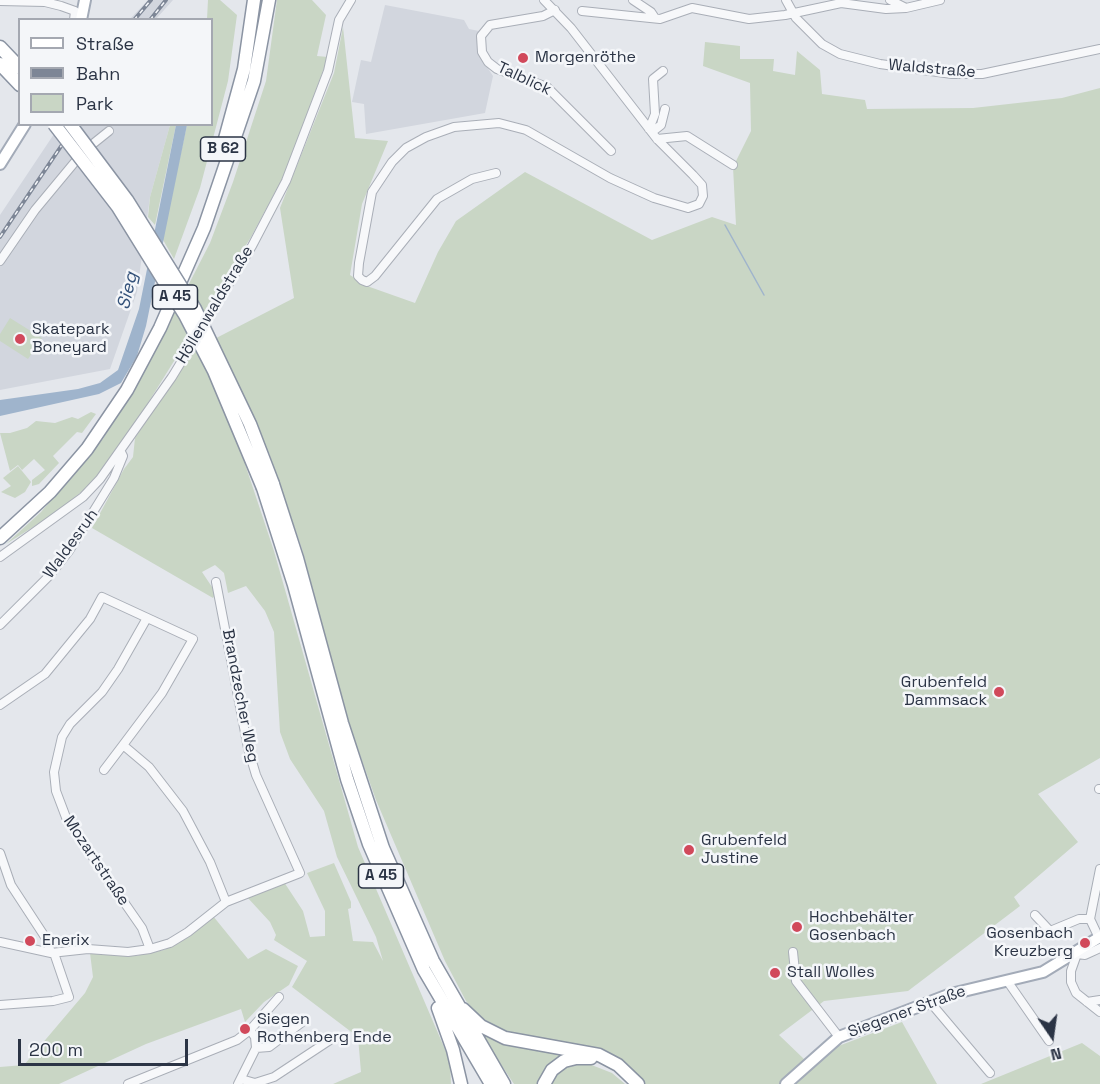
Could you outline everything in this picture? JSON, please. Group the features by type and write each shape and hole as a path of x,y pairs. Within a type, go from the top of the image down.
{"highway":[{"name":"B 62","path":"171,296 222,152 244,69 254,0"},
{"name":"B 62","path":"245,102 260,0"},
{"name":"B 62","path":"0,538 50,492 144,360 218,190 261,55 269,0"},
{"path":"0,47 18,66"},
{"path":"0,64 18,83"},
{"name":"A 45","path":"56,126 118,207 185,315 268,486 357,812 390,897 424,970 491,1084"},
{"name":"A 45","path":"71,126 127,200 195,309 224,366 297,558 342,723 372,819 406,906 447,989 504,1084"},
{"name":"B 62","path":"0,528 44,488 103,420"},
{"path":"424,970 453,1050 461,1084"},
{"path":"447,989 467,1013 493,1033 517,1042 598,1055 625,1070 638,1084"},
{"path":"543,1084 556,1066 581,1057 595,1060 614,1069 631,1084"}],"main road":[{"path":"81,18 85,0"},
{"path":"0,164 24,126"},
{"name":"Siegener Straße","path":"839,1037 951,994 1043,972 1100,941"},
{"path":"786,1084 839,1037"}],"street":[{"path":"0,10 2,0 61,6 75,11 74,18"},
{"name":"Höllenwaldstraße","path":"0,557 83,497 120,452 172,377 252,246 282,190 328,71 339,20 351,0"},
{"path":"496,173 472,179 437,199 375,276 366,282 358,276 367,207 381,176 406,148 426,137 454,127 499,123 526,130 610,178 654,198 688,208 699,204 703,196 702,185 698,180 653,133 555,10 543,0"},
{"path":"633,0 651,12 655,18"},
{"name":"Waldstraße","path":"786,0 792,12 812,36 840,54 880,64 920,70 982,74 1100,49"},
{"path":"890,0 906,8"},
{"path":"582,11 655,18 692,8 749,19 841,3 886,9 906,8 940,0"},
{"name":"Talblick","path":"555,10 543,16 489,25 481,36 482,52 488,62 497,69 547,87 611,151"},
{"path":"653,133 655,114 653,79 663,71"},
{"path":"653,133 661,125 665,109"},
{"path":"0,261 34,210 84,151 109,131"},
{"path":"653,133 687,136 733,165"},
{"name":"Waldesruh","path":"0,625 50,575 69,551 114,478 123,456 120,452"},
{"name":"Brandzecher Weg","path":"216,582 256,775 300,873 226,902"},
{"path":"0,705 37,681 51,668 90,620 102,597 194,639 162,693 104,770"},
{"name":"Mozartstraße","path":"147,618 102,692 70,724 56,754 54,771 56,791 66,820 142,928 150,950"},
{"path":"0,942 53,953 88,949 128,952 150,950 170,943 188,932 226,902 210,862 183,811 149,768 123,745"},
{"path":"0,853 11,885 47,940 69,997 53,1001 0,1005"},
{"path":"1100,869 1090,918 1100,941"},
{"path":"1035,915 1050,931 1079,919 1090,918"},
{"name":"Siegener Straße","path":"793,952 796,981 839,1037"},
{"path":"1077,954 1071,971 1071,982 1076,993 1100,1012"},
{"path":"1008,982 1049,1041"},
{"path":"128,1084 223,1047 250,1030 279,997"},
{"path":"1087,1002 1100,1000"},
{"path":"930,1002 990,1073"},
{"path":"255,1048 269,1047 305,1020"},
{"path":"250,1030 255,1037 255,1048 239,1082 255,1083 274,1077 330,1040"}],"shaded area":[{"path":"148,0 173,0 157,18 131,18"},
{"path":"385,5 464,20 469,29 479,31 477,52 493,76 485,113 366,134 364,104 352,102 361,60 371,62"},
{"path":"59,126 170,126 150,197 137,292 110,369 0,390 0,215"}],"green space":[{"path":"208,0 220,0 237,15 228,81 200,188 174,259 162,238 187,126 213,126 213,18 207,18"},
{"path":"277,0 312,0 326,15 317,56 328,57 287,170 251,237 125,440 95,481 54,514 6,544 41,512 103,439 161,338 210,243 233,182 266,81"},
{"path":"343,27 355,138 388,141 362,204 350,275 367,286 415,303 438,252 456,221 525,172 652,240 712,217 736,225 733,167 751,131 750,83 703,66 705,42 740,46 740,59 774,59 773,71 795,75 797,51 820,70 822,94 865,100 867,109 973,108 1062,98 1100,88 1100,758 1038,794 1078,842 1014,897 1020,906 908,991 824,1001 779,1035 804,1059 902,1022 937,1084 645,1084 628,1065 600,1049 507,1033 477,1015 466,1001 445,961 376,800 348,721 302,549 269,453 245,464 274,551 358,847 450,1061 451,1084 333,1084 361,1072 358,1037 292,987 307,961 274,940 276,935 270,922 247,897 284,882 303,911 310,937 325,936 325,911 307,873 334,863 351,902 351,908 348,909 353,941 373,942 383,961 376,937 337,857 324,811 290,759 280,732 274,632 265,611 246,586 228,593 224,573 215,565 202,572 216,593 213,598 92,528 133,457 135,438 191,351 294,298 280,208 334,73"},
{"path":"170,126 176,126 155,225 148,217 150,197"},
{"name":"Skatepark Boneyard","path":"10,318 42,338 28,359 0,341 0,334"},
{"path":"91,412 96,414 82,433 77,432 53,456 59,463 39,484 32,486 32,480 45,470 34,459 22,470 18,465 10,471 0,433 10,433 27,428 36,421 55,423 72,417 78,419"},
{"path":"18,466 31,482 25,492 15,498 1,492 11,486 3,478"},
{"path":"213,916 248,959 266,949 298,966 289,985 264,1002 245,1022 241,1009 146,1044 59,1084 0,1084 0,1067 24,1065 85,993 93,977 90,953 135,956 164,950 191,935"},
{"path":"476,1027 508,1045 573,1053 539,1084 514,1084"},
{"path":"1082,1043 1100,1056 1100,1084 981,1084"},
{"path":"584,1062 612,1073 625,1084 549,1084 566,1065"}],"water":[{"path":"176,126 187,126 146,326 137,356 121,383 99,394 0,416 0,400 78,389 100,383 118,370 139,309"}],"waterway":[{"path":"725,225 764,295"}],"railway":[{"path":"136,18 151,0"},
{"path":"152,18 166,0"},
{"path":"0,237 75,126"}],"place":[{"name":"Morgenröthe","path":"523,58"},
{"name":"Skatepark Boneyard","path":"20,339"},
{"name":"Grubenfeld Dammsack","path":"999,692"},
{"name":"Grubenfeld Justine","path":"689,850"},
{"name":"Hochbehälter Gosenbach","path":"797,927"},
{"name":"Enerix","path":"30,941"},
{"name":"Gosenbach Kreuzberg","path":"1085,943"},
{"name":"Stall Wolles","path":"775,973"},
{"name":"Siegen Rothenberg Ende","path":"245,1029"}],"water label":[{"name":"Sieg","path":"128,291"}]}
